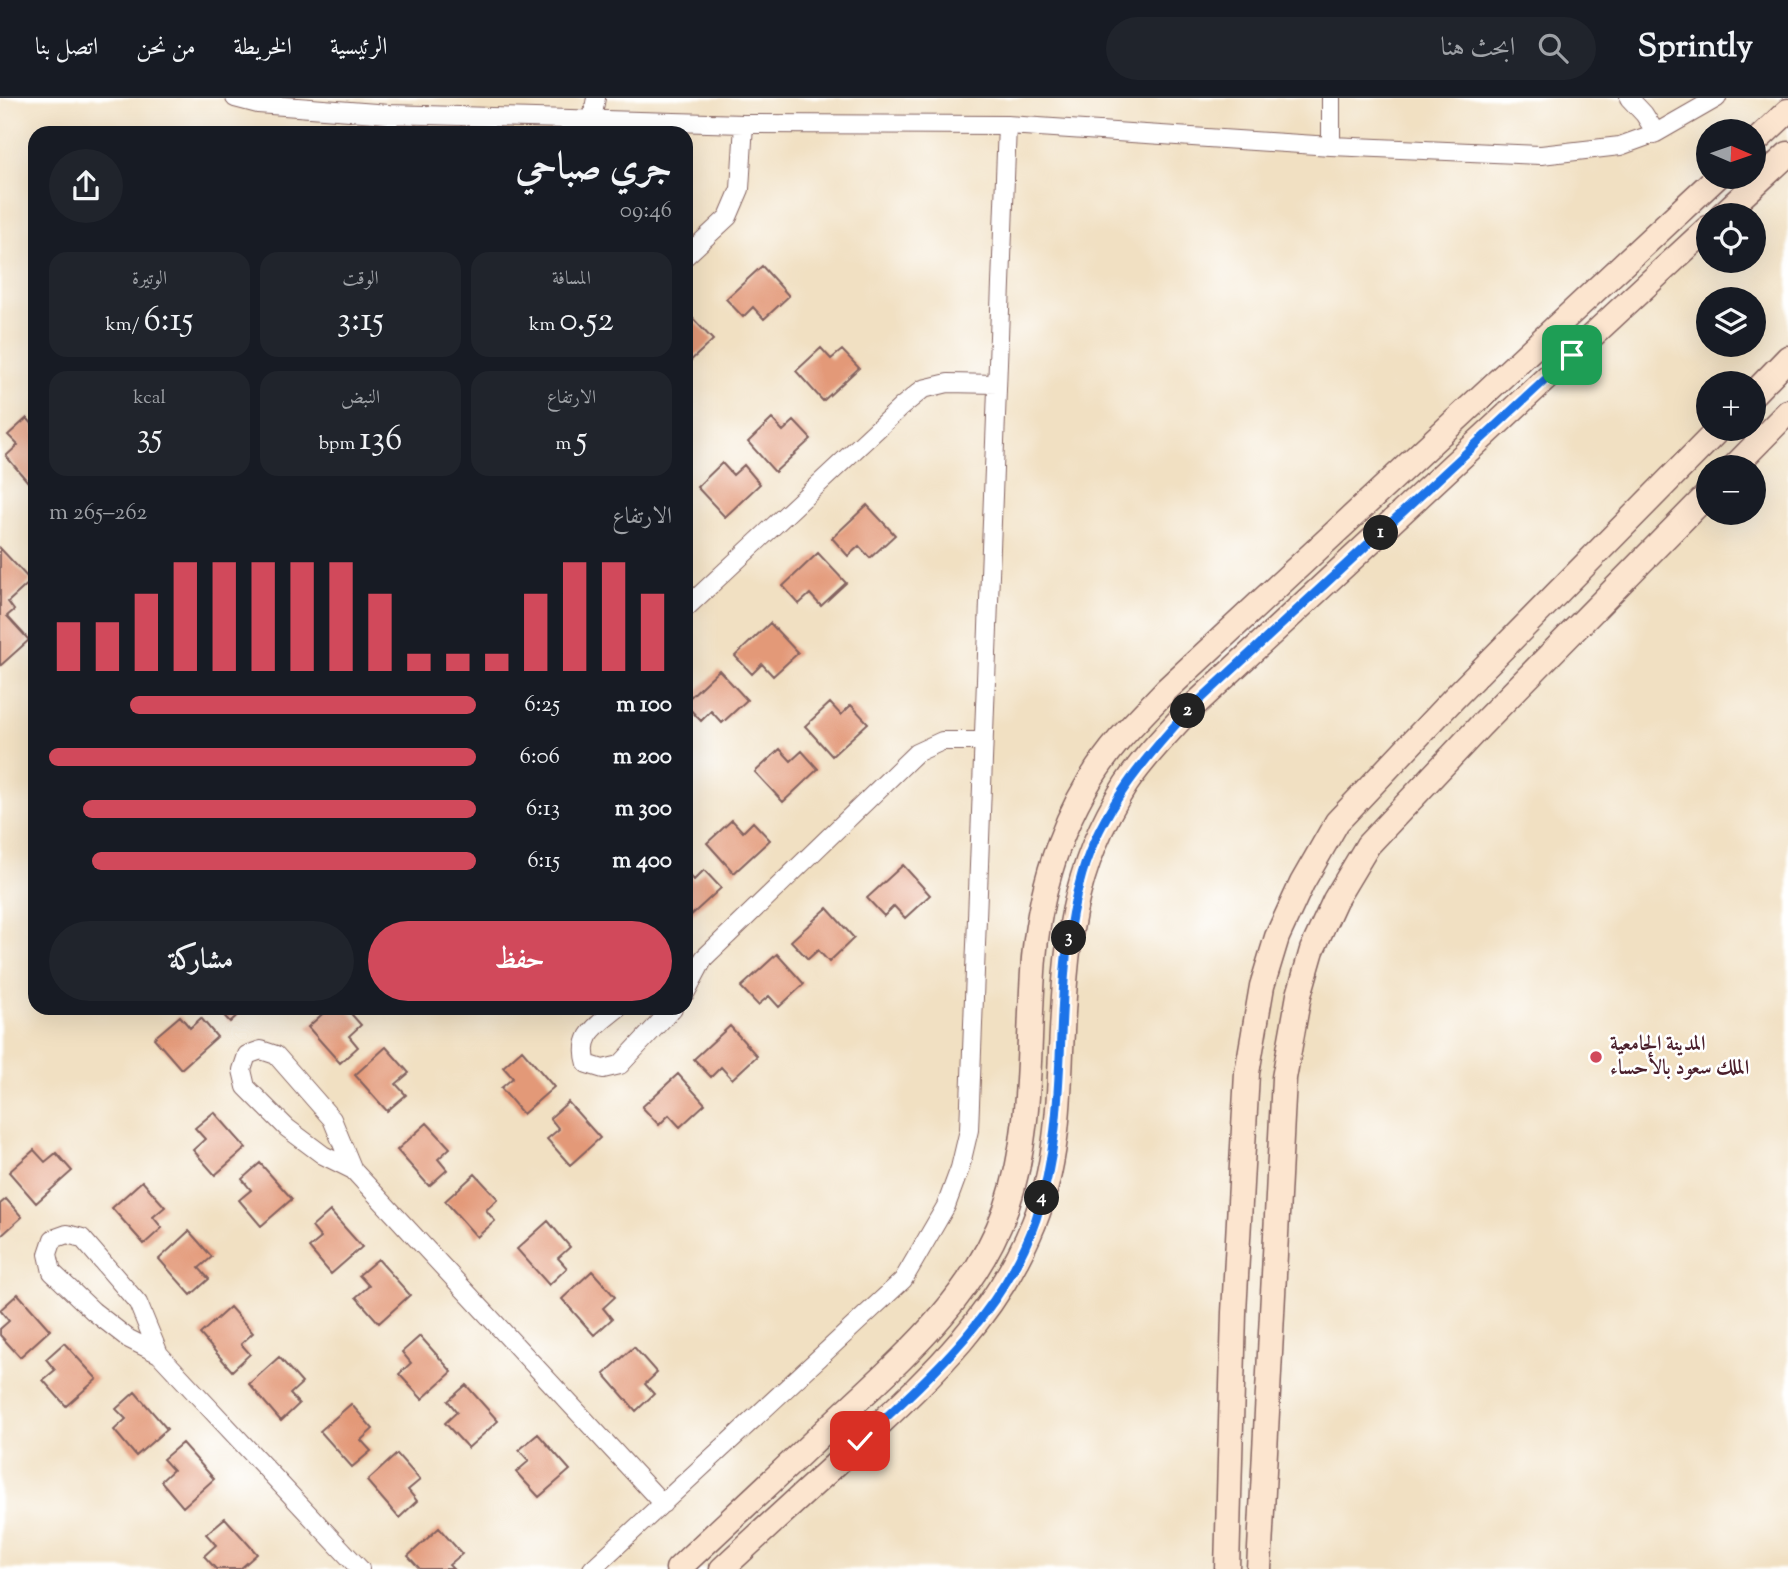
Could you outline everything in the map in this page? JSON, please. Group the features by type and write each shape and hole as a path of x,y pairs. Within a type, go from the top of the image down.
{"main road":[{"path":"1766,131 1788,110"},
{"path":"1735,203 1788,154"},
{"path":"678,1569 902,1359 946,1311 982,1262 1005,1210 1020,1160 1026,1123 1034,957 1043,894 1061,837 1092,777 1118,741 1166,690 1704,189"},
{"path":"722,1569 923,1384 965,1339 1009,1278 1035,1221 1052,1162 1065,971 1074,906 1082,873 1097,834 1127,783 1188,711 1696,239"},
{"path":"1766,381 1788,358"},
{"path":"1746,455 1788,412"},
{"path":"1227,1569 1234,1313 1247,1073 1262,986 1276,937 1302,883 1337,822 1453,699 1707,441"},
{"path":"1259,1569 1284,1078 1299,995 1312,950 1335,900 1368,845 1489,716 1696,506"},
{"path":"839,1418 860,1441"}],"street":[{"path":"235,98 258,104 308,104 389,114 744,124 1007,125 1331,146 1541,155 1620,146 1656,134 1717,98"},
{"path":"592,119 596,98"},
{"path":"1331,98 1331,146"},
{"path":"1629,98 1644,114 1656,134"},
{"path":"388,126 389,114"},
{"path":"693,250 728,217 740,189 744,124"},
{"path":"605,1565 663,1504 903,1280 946,1206 960,1168 970,1130 1007,125"},
{"path":"693,601 923,389 948,383 997,384"},
{"path":"693,979 704,958 916,753 942,741 984,741"},
{"path":"693,963 704,958"},
{"path":"610,1015 588,1035 583,1049 587,1064 603,1069 620,1065 666,1015"},
{"path":"353,1170 323,1155 287,1128 246,1087 242,1070 247,1055 261,1050 276,1055 332,1119 353,1170 663,1504"},
{"path":"159,1354 138,1303 82,1238 67,1234 53,1239 48,1254 52,1272 93,1311 129,1339 159,1354 359,1569"}],"building":[{"path":"762,266 789,296 764,319 753,307 743,317 726,299"},
{"path":"693,319 713,340 693,358"},
{"path":"821,348 831,359 842,350 859,368 823,401 796,371"},
{"path":"28,419 28,482 6,456 18,445 8,435"},
{"path":"772,419 783,431 794,421 811,439 775,472 748,442"},
{"path":"722,463 733,475 744,465 760,484 725,517 697,487"},
{"path":"867,505 895,535 870,558 859,546 848,556 832,538"},
{"path":"0,548 28,578 28,584 8,602 14,610 7,616 28,641 0,666"},
{"path":"818,553 846,583 821,606 810,594 799,604 783,586"},
{"path":"770,623 798,653 773,676 762,664 752,674 735,656"},
{"path":"719,670 747,700 722,723 711,711 701,721 693,712 693,694"},
{"path":"830,703 841,715 851,705 868,723 832,756 805,726"},
{"path":"780,749 791,761 802,751 818,769 783,802 755,772"},
{"path":"732,820 743,832 753,822 770,840 734,873 707,843"},
{"path":"903,865 930,895 905,918 894,906 884,916 867,898"},
{"path":"704,870 721,888 693,914 693,879"},
{"path":"827,908 854,938 829,962 818,950 808,959 791,941"},
{"path":"777,954 804,984 779,1007 769,996 758,1005 741,987"},
{"path":"224,1015 238,1015 230,1022"},
{"path":"321,1015 352,1015 361,1025 349,1036 358,1047 340,1063 308,1027"},
{"path":"180,1016 190,1028 201,1018 217,1037 181,1069 154,1038"},
{"path":"730,1026 757,1056 732,1079 721,1067 711,1077 694,1059"},
{"path":"386,1047 409,1073 396,1084 406,1095 387,1111 355,1075"},
{"path":"522,1050 554,1087 523,1114 501,1088 513,1078 503,1067"},
{"path":"678,1074 705,1104 680,1127 669,1115 659,1125 642,1107"},
{"path":"568,1102 600,1138 570,1165 547,1139 559,1129 550,1118"},
{"path":"214,1112 246,1148 215,1175 193,1150 205,1139 195,1128"},
{"path":"427,1123 450,1148 438,1159 447,1170 429,1186 397,1150"},
{"path":"34,1150 45,1162 56,1153 72,1171 36,1203 9,1172"},
{"path":"260,1163 292,1199 261,1226 239,1200 251,1190 242,1179"},
{"path":"475,1174 498,1199 486,1210 495,1221 477,1237 445,1201"},
{"path":"142,1181 165,1207 153,1217 162,1228 144,1244 112,1208"},
{"path":"6,1199 22,1217 0,1237 0,1204"},
{"path":"330,1211 362,1247 331,1274 309,1248 321,1238 312,1227"},
{"path":"548,1221 570,1247 558,1258 567,1268 549,1285 517,1249"},
{"path":"189,1231 212,1257 199,1268 209,1279 191,1295 159,1259"},
{"path":"378,1259 410,1295 379,1323 356,1297 369,1286 359,1275"},
{"path":"592,1271 615,1297 603,1308 612,1319 594,1335 562,1299"},
{"path":"18,1294 50,1330 20,1357 0,1335 0,1329 9,1321 0,1310"},
{"path":"230,1307 253,1333 241,1344 250,1354 232,1371 200,1334"},
{"path":"420,1336 452,1372 422,1399 399,1374 411,1363 402,1352"},
{"path":"64,1343 97,1379 66,1406 43,1380 55,1370 46,1359"},
{"path":"634,1347 657,1373 645,1384 654,1394 636,1411 604,1374"},
{"path":"279,1357 302,1383 290,1394 299,1404 281,1421 249,1384"},
{"path":"466,1385 498,1421 468,1448 445,1423 457,1412 448,1401"},
{"path":"135,1392 167,1429 136,1456 114,1430 126,1419 116,1409"},
{"path":"351,1404 373,1429 361,1440 371,1451 352,1467 320,1431"},
{"path":"538,1434 570,1470 539,1497 516,1472 529,1461 519,1450"},
{"path":"182,1443 214,1479 183,1507 161,1481 173,1470 163,1459"},
{"path":"397,1454 420,1480 408,1490 417,1501 399,1518 367,1481"},
{"path":"225,1518 257,1554 240,1569 216,1569 204,1556 216,1545 206,1534"},
{"path":"439,1528 462,1554 449,1565 453,1569 420,1569 408,1556"}],"place":[{"name":"المدينة الجامعية الملك سعود بالأحساء","path":"1596,1057"}],"route":[{"path":"860,1441 923,1384 965,1339 1009,1278 1035,1221 1052,1162 1059,1104 1065,971 1074,906 1082,873 1097,834 1127,783 1188,711 1572,355"}]}
